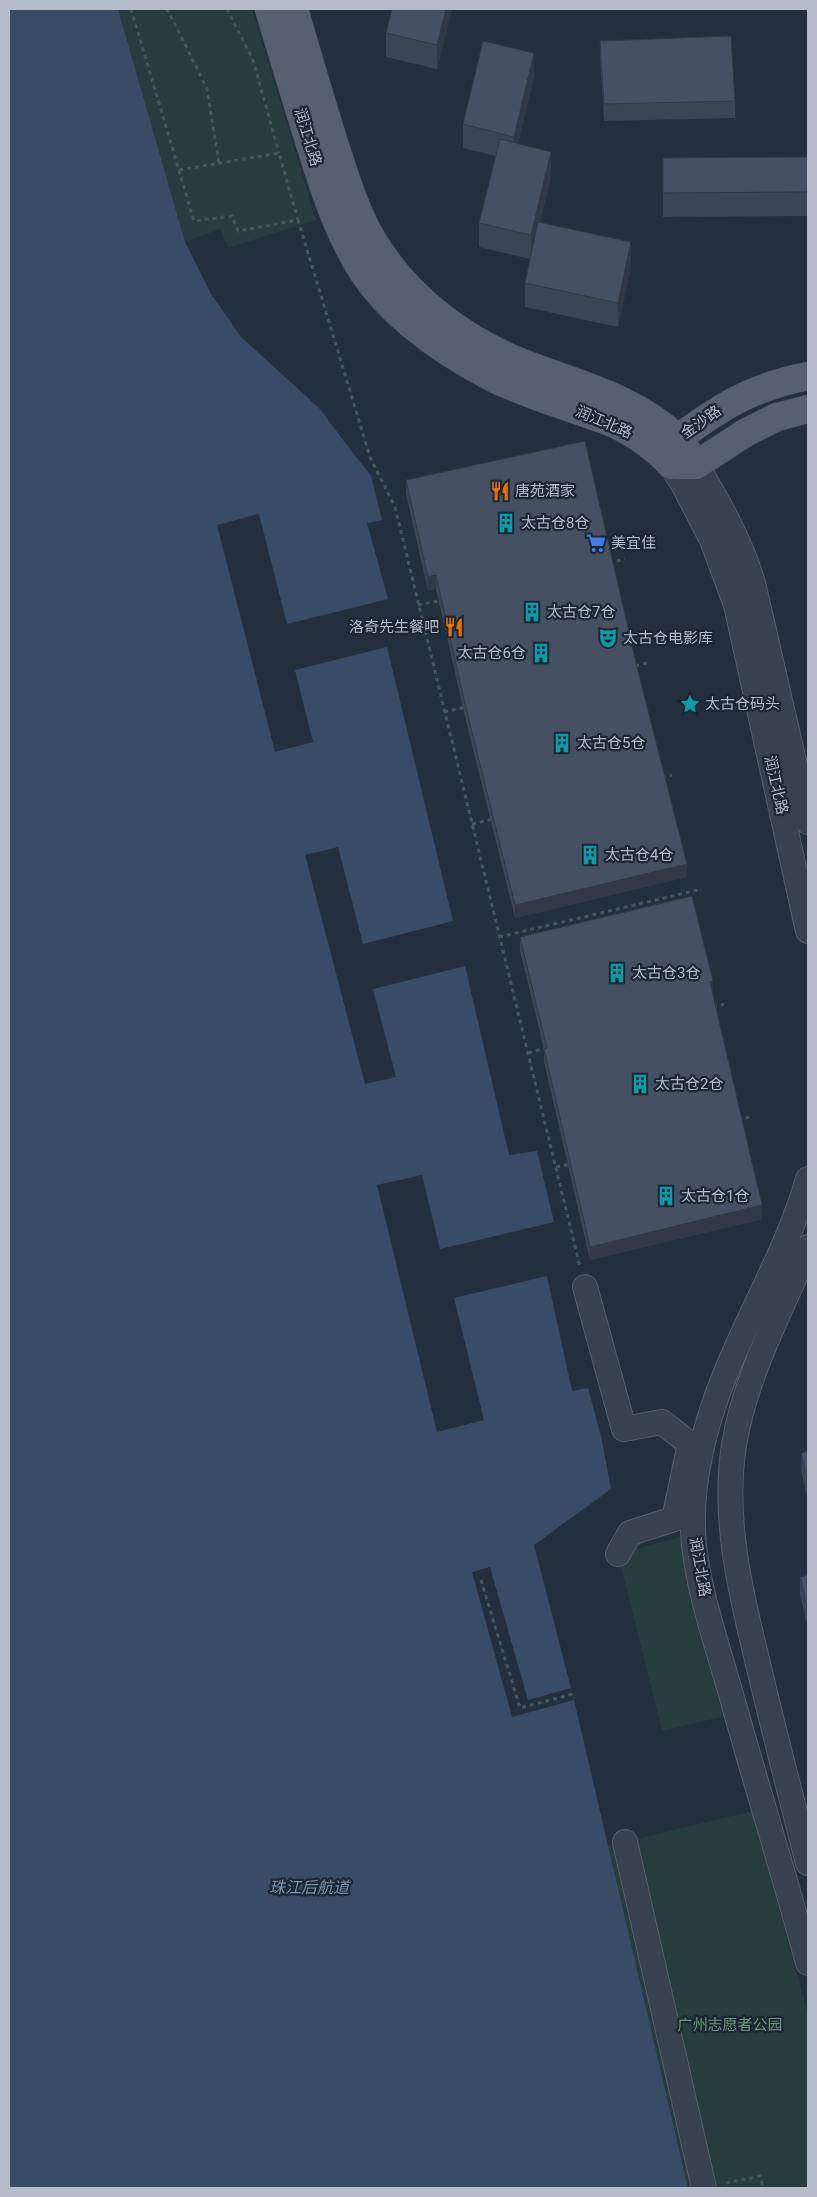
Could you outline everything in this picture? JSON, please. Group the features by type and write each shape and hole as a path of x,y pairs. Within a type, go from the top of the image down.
{"main road":[{"name":"润江北路","path":"269,9 312,149 336,219 347,244 364,273 382,296 403,318 463,360 492,377 601,418 635,434 684,465"},
{"name":"润江北路","path":"294,9 346,178 359,214 374,242 412,290 439,315 469,337 522,363 610,394 633,405 677,439"},
{"name":"金沙路","path":"684,465 677,439 719,408 756,390 808,376"},
{"path":"684,465 777,417 808,409"}],"street":[{"name":"润江北路","path":"684,465 732,527 744,554 754,583 808,822"},
{"name":"润江北路","path":"684,465 683,484 712,540 736,605 808,931"},
{"name":"润江北路","path":"808,1179 788,1239 733,1359 710,1418 696,1476 693,1521 694,1545 704,1596 808,1963"},
{"path":"808,1247 756,1368 739,1419 732,1460 730,1513 737,1569 753,1642 808,1863"},
{"path":"585,1287 624,1429 662,1422 690,1444 674,1519 630,1533 618,1554"},
{"path":"625,1842 704,2188"}],"path":[{"path":"133,9 194,221 232,216 238,231 298,220"},
{"path":"166,9 207,89 219,164"},
{"path":"226,9 253,60 298,220 370,458 395,508 585,1287"},
{"path":"179,170 280,153"},
{"path":"606,563 625,559"},
{"path":"418,605 447,599"},
{"path":"627,667 646,663"},
{"path":"444,712 473,705"},
{"path":"653,779 672,775"},
{"path":"472,824 500,817"},
{"path":"499,937 698,890"},
{"path":"706,1009 724,1004"},
{"path":"528,1053 556,1046"},
{"path":"731,1122 750,1117"},
{"path":"556,1167 574,1162"},
{"path":"481,1580 520,1708 573,1694"},
{"path":"704,2188 760,2176 763,2188"}],"green space":[{"path":"118,9 252,9 316,220 228,248 220,229 185,242"},
{"path":"688,1535 729,1715 662,1731 618,1554"},
{"name":"广州志愿者公园","path":"753,1811 808,2015 808,2188 688,2188 607,1846"}],"water":[{"name":"珠江后航道","path":"9,9 118,9 185,242 211,294 241,337 319,408 371,476 382,520 367,523 388,599 287,624 259,514 217,525 275,752 313,742 295,670 387,647 453,921 363,944 338,847 305,855 365,1084 396,1077 373,989 465,966 509,1155 537,1151 554,1222 440,1249 422,1175 377,1185 437,1432 484,1420 454,1298 547,1276 572,1391 588,1388 601,1436 611,1489 534,1545 574,1700 688,2188 9,2188"}],"pier":[{"path":"490,1567 528,1700 571,1688 574,1700 512,1717 472,1572"}],"building":[{"path":"392,9 446,9 437,45 386,33"},
{"path":"731,36 735,101 604,104 600,41"},
{"path":"483,41 534,53 514,137 463,124"},
{"path":"500,139 551,152 531,235 479,223"},
{"path":"808,157 808,192 663,193 663,158"},
{"path":"538,222 631,242 618,303 525,283"},
{"path":"585,441 637,667 687,864 515,905 466,708 436,575 428,577 406,480"},
{"path":"692,896 713,981 710,982 762,1205 590,1247 544,1049 547,1048 520,937"},
{"path":"808,1451 808,1484 801,1453"},
{"path":"808,1575 808,1612 800,1577"}],"place":[{"name":"唐苑酒家","path":"500,491"},
{"name":"太古仓8仓","path":"506,523"},
{"name":"美宜佳","path":"596,543"},
{"name":"太古仓7仓","path":"532,612"},
{"name":"洛奇先生餐吧","path":"454,627"},
{"name":"太古仓电影库","path":"608,638"},
{"name":"太古仓6仓","path":"541,653"},
{"name":"太古仓码头","path":"690,704"},
{"name":"太古仓5仓","path":"562,743"},
{"name":"太古仓4仓","path":"590,855"},
{"name":"太古仓3仓","path":"617,973"},
{"name":"太古仓2仓","path":"640,1084"},
{"name":"太古仓1仓","path":"666,1196"}]}
